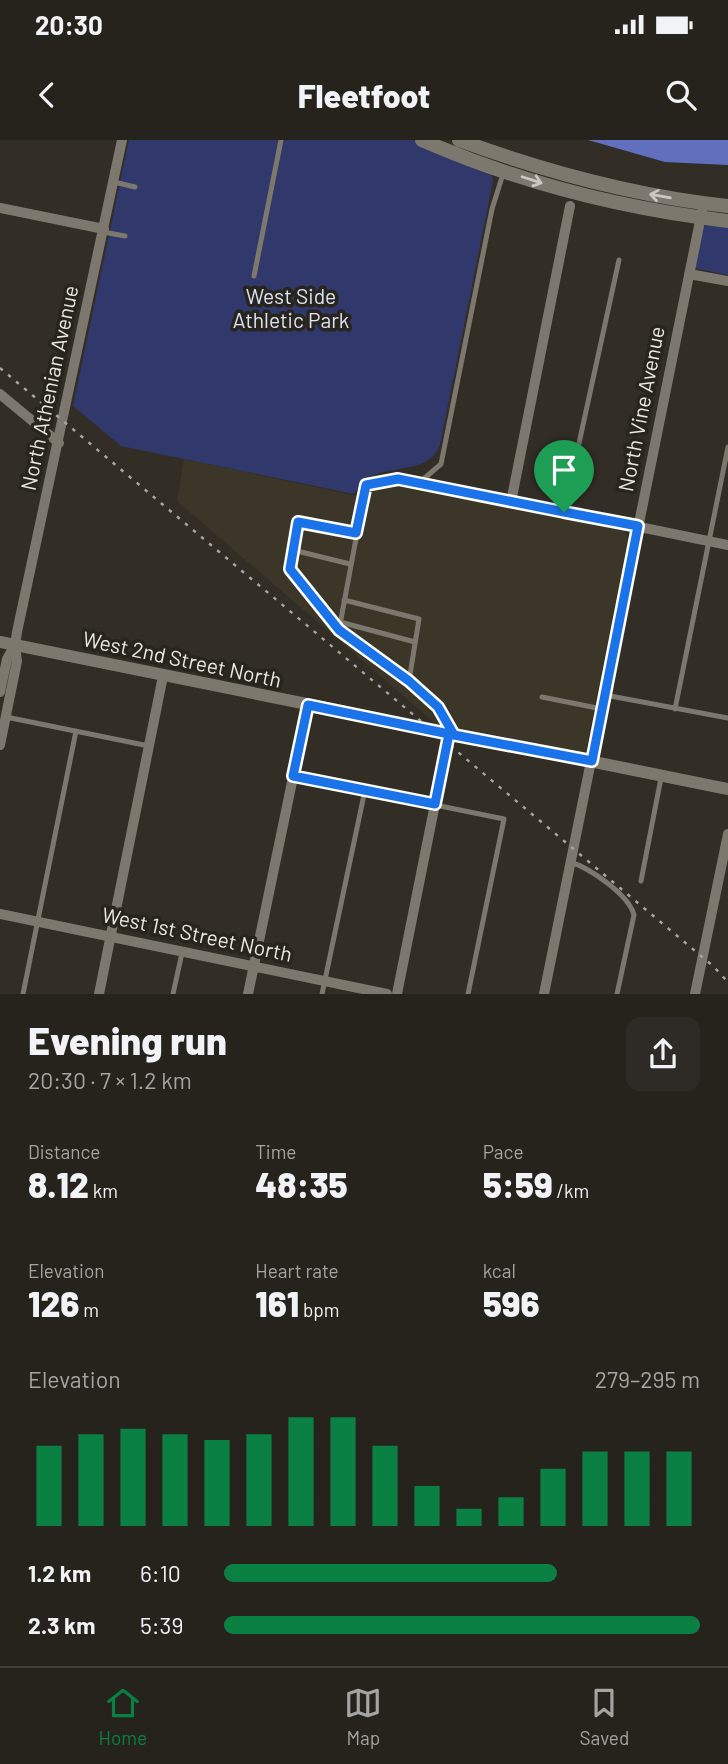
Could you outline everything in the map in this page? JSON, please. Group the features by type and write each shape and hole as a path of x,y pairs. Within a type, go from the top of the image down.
{"main road":[{"path":"422,140 503,171 603,199 702,210 728,206"},
{"path":"459,140 566,175 702,210 728,220"}],"street":[{"name":"North Athenian Avenue","path":"15,645 122,140"},
{"path":"511,502 570,206"},
{"path":"0,208 104,230"},
{"name":"North Vine Avenue","path":"544,994 702,210"},
{"path":"689,274 728,281"},
{"path":"0,394 59,443"},
{"path":"420,482 728,545"},
{"name":"West 2nd Street North","path":"0,642 728,789"},
{"path":"0,692 7,659 15,645"},
{"path":"0,745 17,661 15,645"},
{"path":"99,994 163,676"},
{"path":"248,994 308,705"},
{"path":"397,994 435,804 452,735"},
{"path":"695,994 728,834"},
{"name":"West 1st Street North","path":"0,914 387,994"}],"lane":[{"path":"254,276 281,140"},
{"path":"339,630 366,485 398,479 420,482 441,464 492,209 503,171"},
{"path":"113,182 135,187"},
{"path":"104,230 125,236"},
{"path":"564,512 619,260"},
{"path":"675,709 728,447"},
{"path":"356,533 298,522 290,569 339,630 409,681 438,707 452,735"},
{"path":"293,550 351,564"},
{"path":"344,600 419,619 409,681"},
{"path":"340,622 415,642"},
{"path":"605,695 728,718"},
{"path":"542,697 602,709"},
{"path":"6,717 149,746"},
{"path":"23,994 76,731"},
{"path":"641,881 662,775"},
{"path":"293,776 504,818 468,994"},
{"path":"322,994 365,790"},
{"path":"570,862 590,871 626,899 632,909 634,915 617,994"},
{"path":"173,994 182,952"}],"shaded area":[{"path":"588,140 728,140 728,165 665,162"},
{"path":"184,459 367,498 376,485 385,481 401,482 621,528 628,539 586,750 582,753 436,724 177,501"}],"green space":[{"name":"West Side Athletic Park","path":"129,140 412,140 491,173 493,181 440,445 434,455 417,465 374,475 365,480 354,494 121,446 73,406"},
{"path":"728,225 728,275 694,268 704,226"}],"railway":[{"path":"0,368 713,966 728,982"}],"route":[{"path":"564,512 398,479 366,485 356,533 298,522 290,569 339,630 409,681 438,707 454,735 449,734 435,804 293,776 308,705 454,735 592,761 638,526 564,512"}]}
